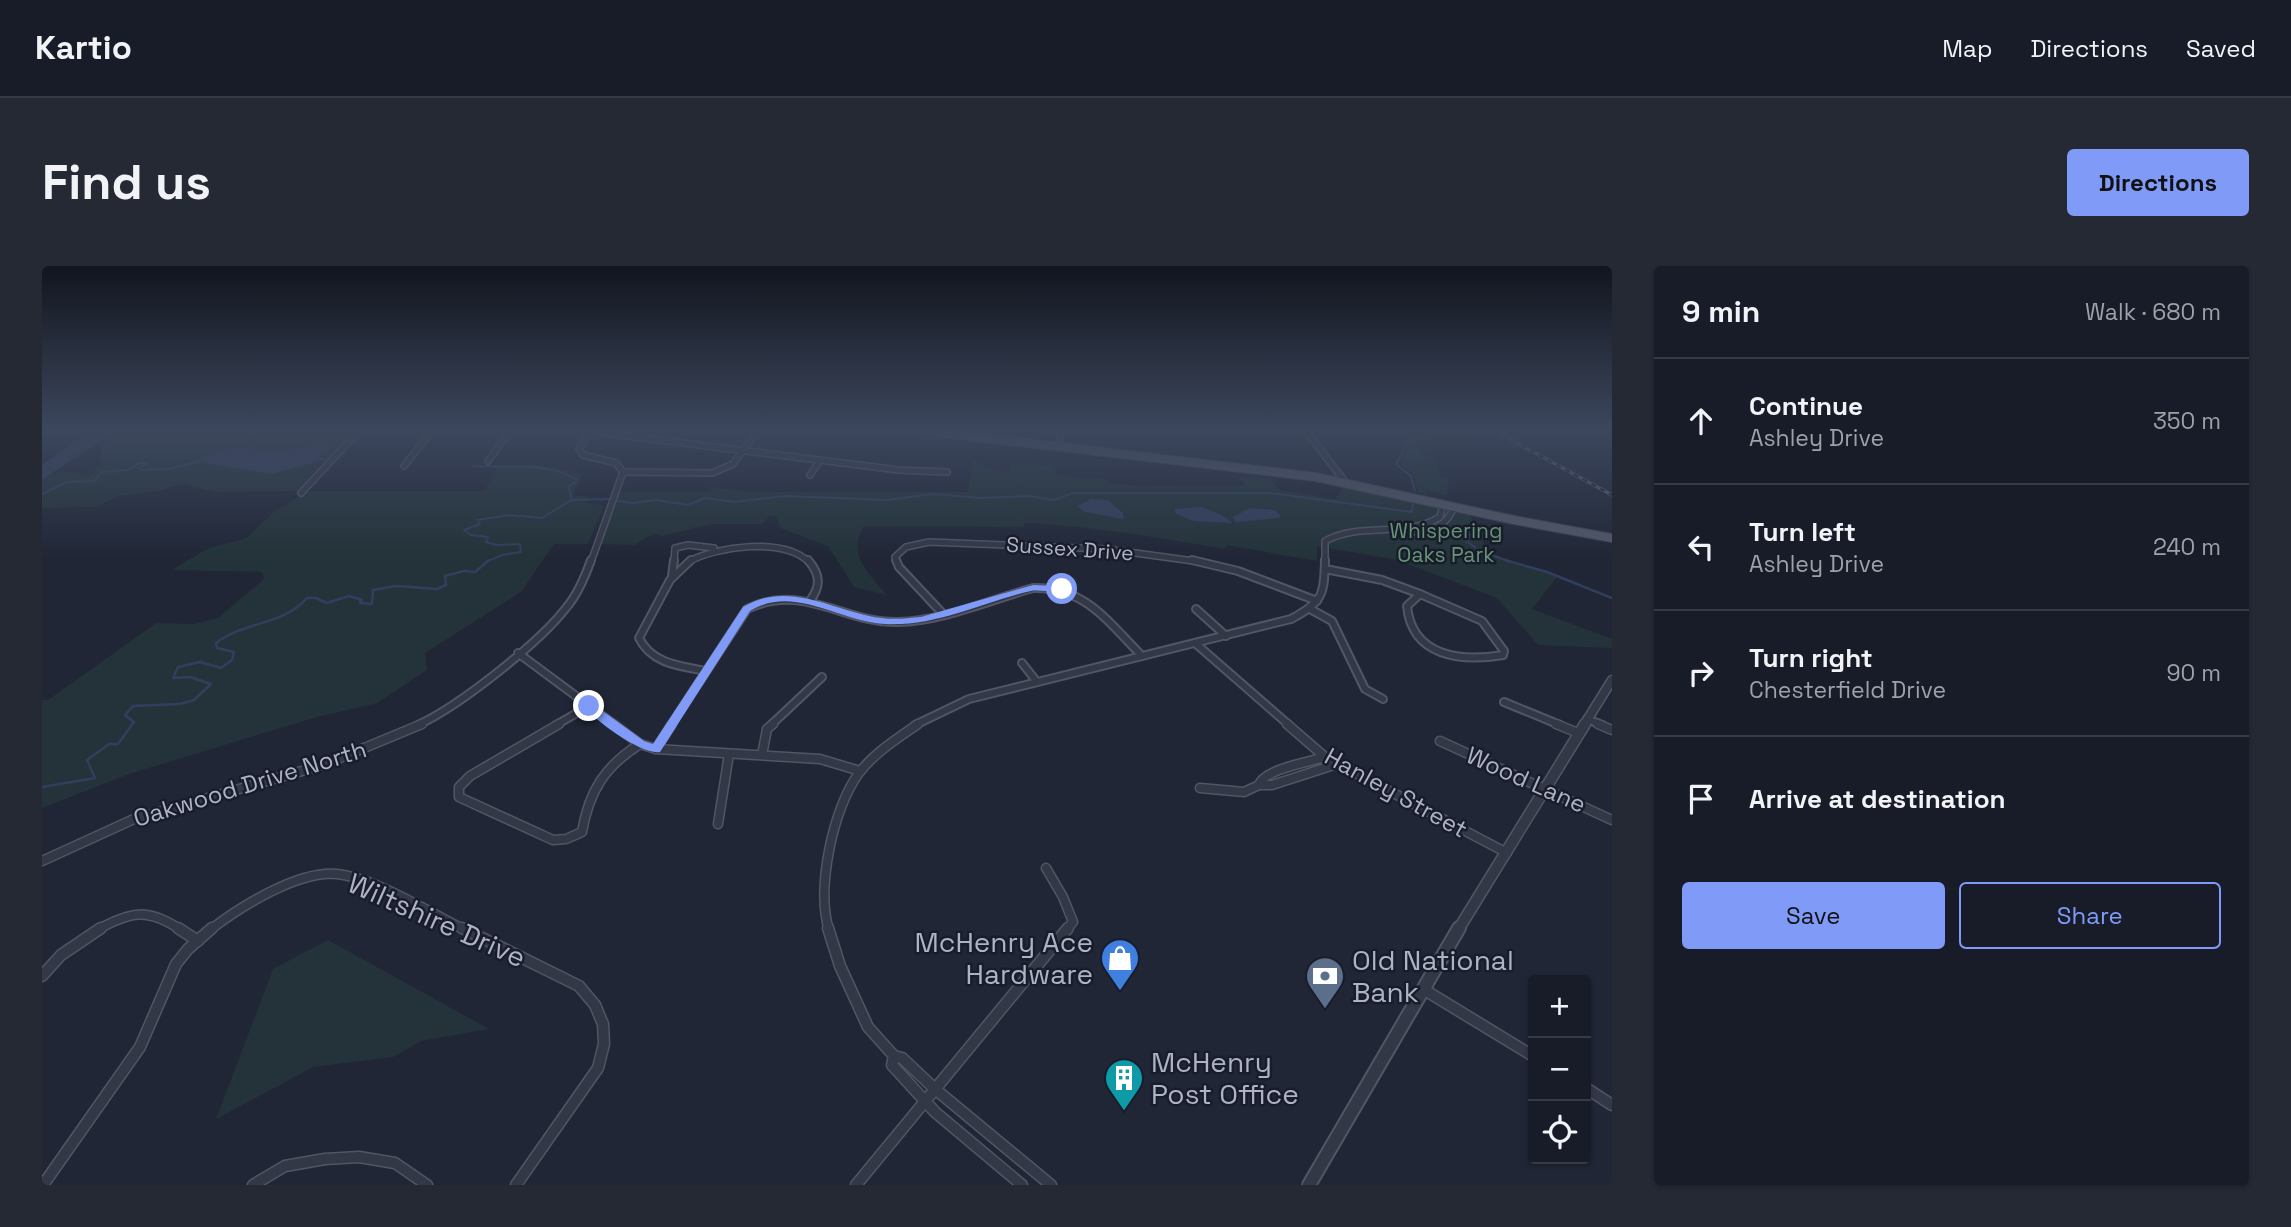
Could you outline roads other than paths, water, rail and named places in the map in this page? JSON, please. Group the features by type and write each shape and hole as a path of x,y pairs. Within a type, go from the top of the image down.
{"main road":[{"path":"1294,474 1612,538"}],"street":[{"path":"301,493 319,474"},
{"name":"Oakwood Drive North","path":"42,861 134,819 323,765 434,718 467,695 547,629 567,607 584,580 622,474"},
{"path":"1339,474 1346,483"},
{"path":"1384,529 1429,524 1441,516 1443,504"},
{"path":"1051,1185 935,1089 902,1058 894,1056 868,1027 840,966 824,914 825,859 848,790 860,771 888,745 923,720 969,699 1291,619 1310,609 1324,590 1322,545 1336,533 1360,528 1412,532 1433,529 1448,520 1454,507"},
{"name":"Sussex Drive","path":"943,614 899,567 895,557 900,549 912,543 929,542 1047,545 1188,559 1215,564 1317,601"},
{"path":"672,577 675,548 688,545 721,550 773,549 794,553 817,570 818,590 809,602"},
{"path":"706,671 656,660 643,650 639,638 672,577 690,560 721,550"},
{"path":"1325,569 1382,580 1420,594 1482,621 1504,651 1503,655 1445,654 1429,648 1407,615 1407,606 1420,594"},
{"path":"656,749 747,609 761,600 780,597 809,602 881,621 922,620 1033,588 1057,588 1082,598 1142,656"},
{"path":"1196,609 1226,636"},
{"path":"1310,609 1332,621 1365,689 1383,699"},
{"name":"Hanley Street","path":"1195,643 1325,757 1507,853"},
{"path":"518,653 640,744 656,749 820,759 860,771"},
{"path":"1022,663 1037,682"},
{"path":"762,755 767,729 822,677"},
{"path":"1309,1185 1422,988 1612,680"},
{"path":"1504,702 1578,733"},
{"path":"589,706 470,776 459,787 459,797 553,840 566,839 582,832 591,790 604,772 623,753 640,744"},
{"path":"1587,719 1612,730"},
{"name":"Wood Lane","path":"1440,741 1612,820"},
{"path":"718,824 729,754"},
{"path":"1259,785 1261,779 1269,773 1325,757"},
{"path":"1200,788 1244,792 1259,785 1272,785 1337,764"},
{"path":"856,1185 1073,922 1063,897 1046,868"},
{"name":"Wiltshire Drive","path":"43,1185 139,1047 152,1025 164,989 177,962 198,941 241,908 288,883 332,874 366,881 579,986 596,1004 605,1025 605,1048 598,1068 516,1185"},
{"path":"42,976 48,965 89,935 130,915 150,914 198,941"},
{"path":"1422,988 1528,1053"},
{"path":"894,1056 892,1065 925,1102 1022,1185"},
{"path":"1591,1091 1612,1105"},
{"path":"253,1185 285,1166 325,1159 359,1157 395,1163 427,1185"}],"water":[{"path":"1091,499 1107,500 1123,513 1123,519 1085,512 1077,506"},
{"path":"1201,507 1222,515 1232,523 1194,521 1176,514 1174,509"},
{"path":"1249,508 1274,510 1281,515 1279,518 1236,522 1232,518"}],"waterway":[{"path":"42,494 67,482 95,481 100,474"},
{"path":"566,474 577,480 569,487 571,500"},
{"path":"1408,474 1415,491"},
{"path":"618,501 633,503 656,500 688,505 705,498 734,502 785,496 886,500 933,494 981,498 1030,496 1054,500 1072,493 1270,493 1412,512 1413,504"},
{"path":"571,500 610,499"},
{"path":"487,561 502,555 521,552 520,544 497,545 486,542 488,537 471,535 464,530 480,524 477,520 509,515 542,518 571,500"},
{"path":"1455,524 1471,535 1462,538 1480,551 1507,561"},
{"path":"42,787 95,778 87,760 109,744 118,744 134,722 125,715 133,706 180,704 194,700 211,684 190,677 173,678 178,667 200,662 221,668 232,660 234,652 217,648 216,643 227,636 287,614 307,598 316,598 327,603 349,596 362,600 360,603 372,604 373,590 396,586 437,589 446,585 445,576 464,571 475,572 487,561"},
{"path":"1507,561 1547,572 1612,598"},
{"path":"1507,561 1511,562"}],"railway":[{"path":"1573,474 1612,495"}],"place":[{"name":"McHenry Ace Hardware","path":"1120,992"},
{"name":"Old National Bank","path":"1325,1010"},
{"name":"McHenry Post Office","path":"1124,1112"}],"park label":[{"name":"Whispering Oaks Park","path":"1446,543"}]}
